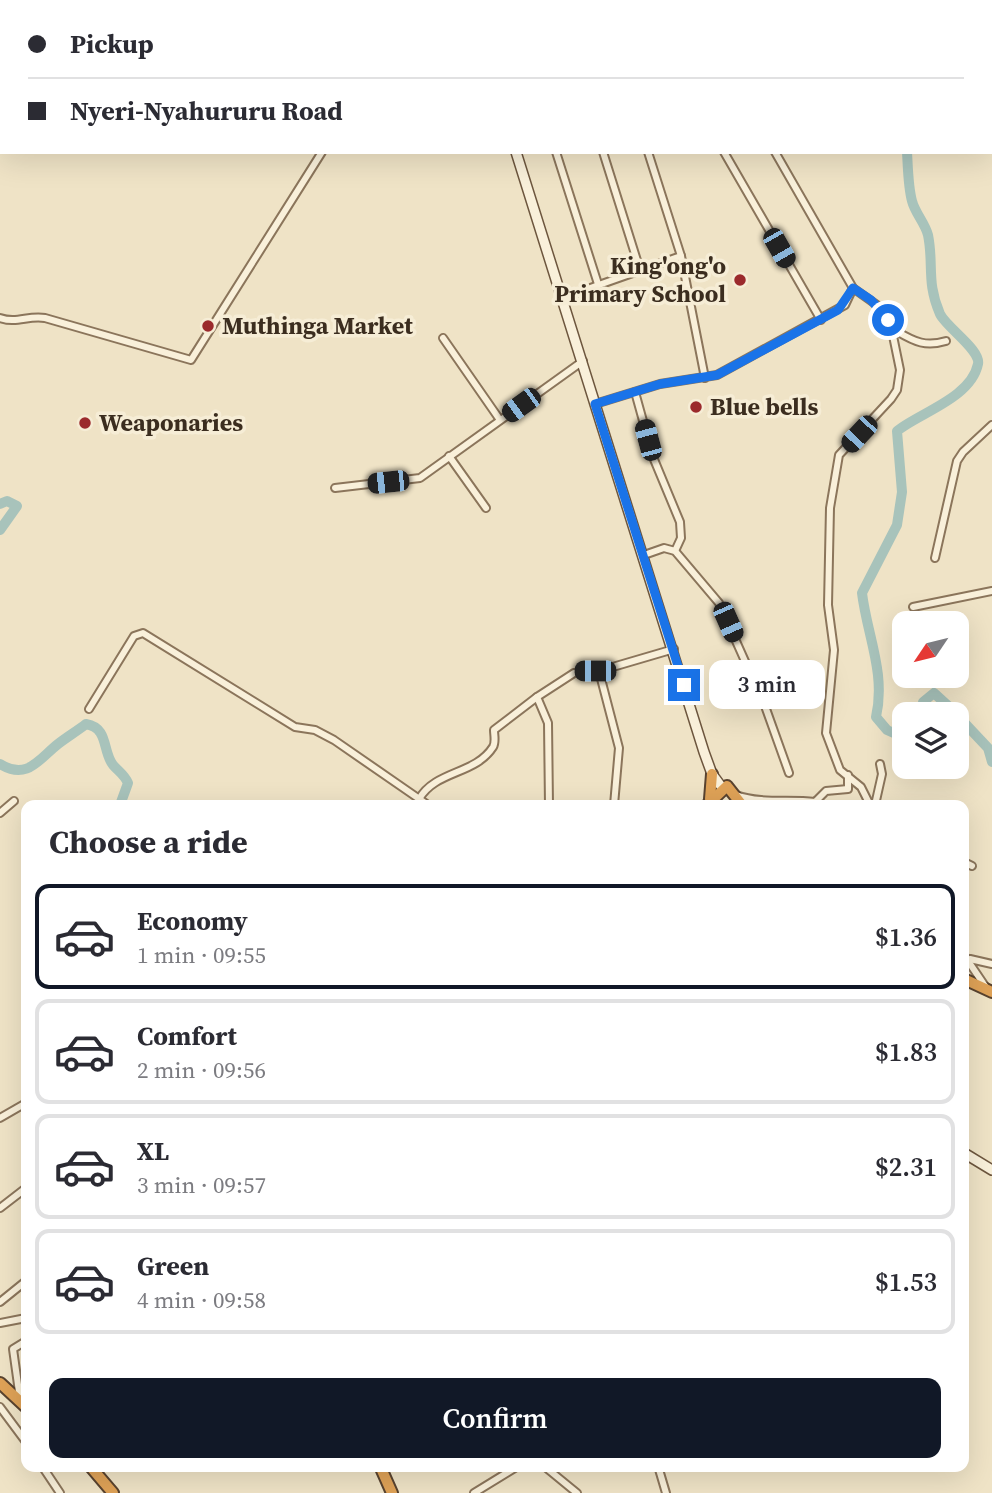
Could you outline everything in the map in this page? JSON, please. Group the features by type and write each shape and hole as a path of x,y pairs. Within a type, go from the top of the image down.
{"highway":[{"path":"711,800 712,774"},
{"path":"969,982 990,992"},
{"path":"0,1383 21,1402"},
{"path":"95,1472 113,1493"},
{"path":"383,1472 392,1493"}],"main road":[{"path":"517,154 712,774 732,797"},
{"path":"690,703 712,762 732,797"},
{"path":"969,1156 992,1170"}],"street":[{"path":"0,318 12,321 32,316 42,317 191,360 321,154"},
{"path":"557,154 598,284"},
{"path":"604,154 640,270"},
{"path":"649,154 681,256 705,378"},
{"path":"725,154 821,320"},
{"path":"776,154 853,288 884,313 900,370 897,390 839,455 830,508 828,605 834,650 826,733 841,770 861,788 867,800"},
{"path":"562,298 681,256"},
{"path":"595,404 681,380 705,378 729,369 845,305 853,288"},
{"path":"892,334 898,332 912,342 925,345 946,341"},
{"path":"443,338 500,420"},
{"path":"335,488 420,478 583,361"},
{"path":"635,392 653,457 680,523 681,538 675,551"},
{"path":"934,558 957,461 992,425"},
{"path":"449,456 486,508"},
{"path":"644,555 664,548 675,551 719,603 765,706 789,773"},
{"path":"913,607 992,591"},
{"path":"89,709 134,636 143,633 295,727 315,730 334,740 419,799 438,778 459,773 492,748 494,730 537,697 575,673 599,671 674,649"},
{"path":"599,671 619,748 614,800"},
{"path":"537,697 548,723 549,800"},
{"path":"876,800 882,774 880,764"},
{"path":"817,800 826,791 848,789 848,775"},
{"path":"778,800 797,800"},
{"path":"0,813 14,801"},
{"path":"969,958 992,964"},
{"path":"969,961 990,992"},
{"path":"0,1118 21,1106"},
{"path":"0,1208 21,1192"},
{"path":"0,1302 21,1285"},
{"path":"0,1323 21,1319"},
{"path":"21,1344 13,1349 21,1393"},
{"path":"0,1407 21,1435"},
{"path":"46,1472 60,1493"},
{"path":"474,1493 508,1472"},
{"path":"552,1472 578,1493"},
{"path":"660,1472 666,1493"}],"waterway":[{"path":"892,732 876,717 879,685 862,593 897,525 902,492 897,431 955,395 973,376 978,364 974,352 944,320 936,303 928,235 912,201 907,154"},
{"path":"0,504 7,501 17,506 0,530"},
{"path":"923,702 934,693 944,702"},
{"path":"0,764 9,769 25,769 86,724 93,726 102,735 113,765 128,783 122,800"},
{"path":"969,728 988,748 992,762"}],"place":[{"name":"King'ong'o Primary School","path":"740,280"},
{"name":"Muthinga Market","path":"208,326"},
{"name":"Blue bells","path":"696,407"},
{"name":"Weaponaries","path":"85,423"}],"route":[{"path":"684,685 595,404 660,384 717,375 838,310 845,305 853,288 871,300 888,320"}]}
